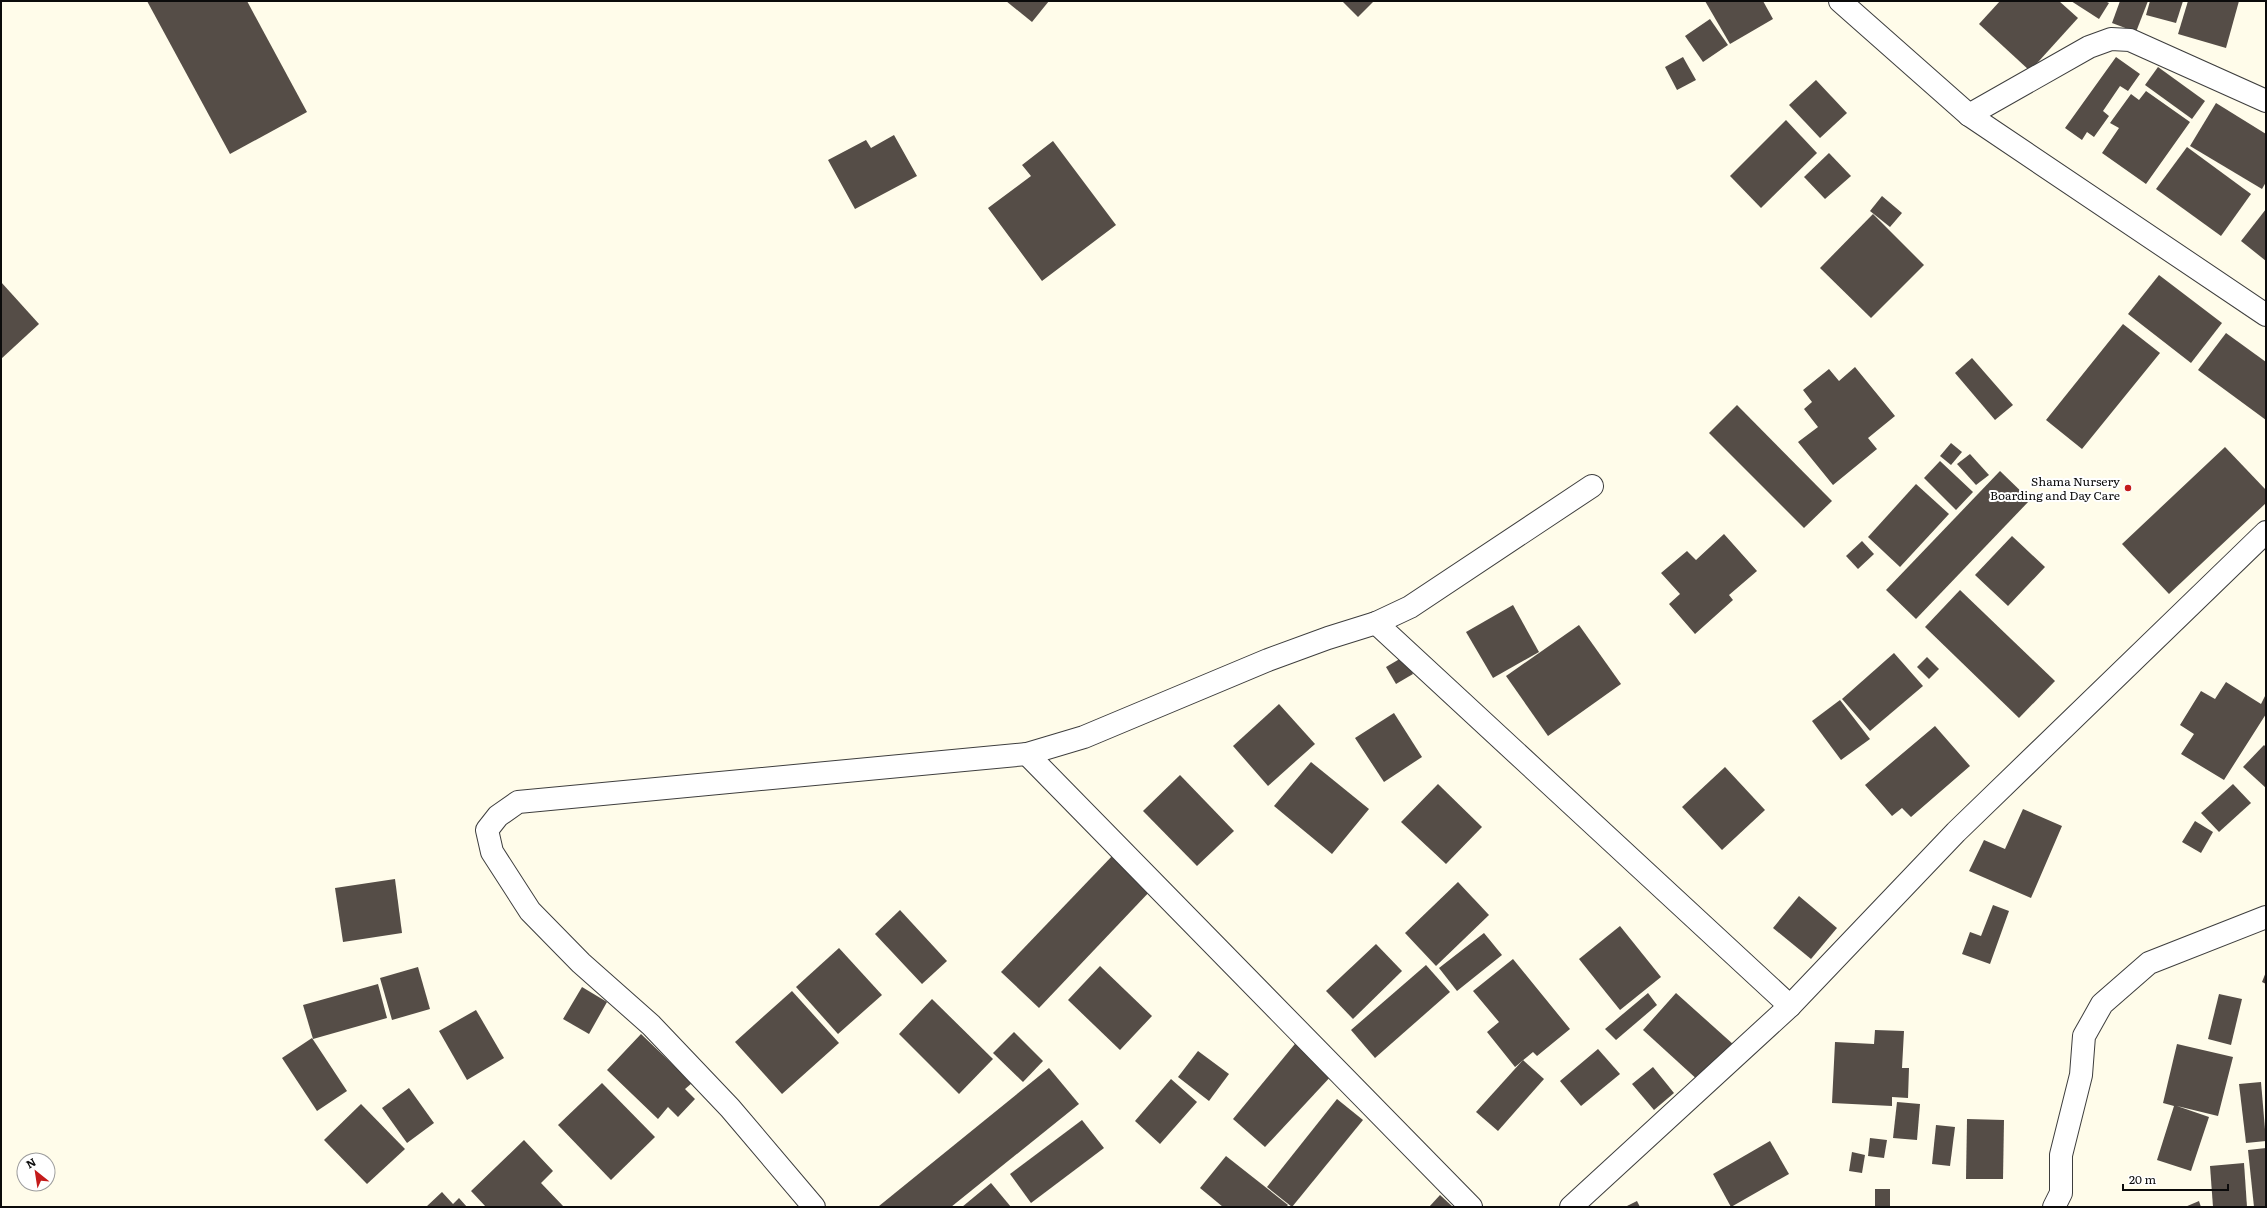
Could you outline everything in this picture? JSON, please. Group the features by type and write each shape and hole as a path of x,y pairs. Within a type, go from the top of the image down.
{"street":[{"path":"1840,1 1969,115 2266,315"},
{"path":"1969,115 2089,47 2111,40 2130,40 2266,101"},
{"path":"814,1207 730,1108 651,1026 581,963 530,911 492,852 487,830 498,816 518,802 1027,754 1084,737 1268,660 1328,638 1376,623 1410,607 1592,486"},
{"path":"1571,1207 1790,1006 1956,832 2266,532"},
{"path":"1376,623 1790,1006"},
{"path":"1027,754 1471,1207"},
{"path":"2054,1207 2061,1193 2061,1155 2081,1075 2084,1036 2102,1004 2149,964 2266,917"}],"building":[{"path":"147,1 247,1 307,112 230,154"},
{"path":"1006,1 1049,1 1032,22"},
{"path":"1342,1 1374,1 1358,17"},
{"path":"1705,1 1763,1 1773,19 1730,44"},
{"path":"2000,1 2059,1 2078,18 2030,71 1979,24"},
{"path":"2071,1 2105,1 2109,3 2099,19"},
{"path":"2120,1 2148,1 2136,32 2112,23"},
{"path":"2150,1 2183,1 2176,23 2146,15"},
{"path":"2188,1 2239,1 2226,48 2178,34"},
{"path":"1710,19 1728,45 1703,62 1685,36"},
{"path":"1683,57 1696,80 1677,90 1665,67"},
{"path":"2116,57 2140,74 2128,91 2120,86 2103,111 2109,116 2094,137 2087,132 2082,140 2065,128"},
{"path":"2158,67 2205,101 2192,119 2145,85"},
{"path":"1816,80 1847,113 1820,138 1789,105"},
{"path":"2146,91 2190,122 2146,184 2102,153 2119,128 2110,123 2131,94 2139,100"},
{"path":"2216,103 2266,134 2266,182 2262,189 2190,146"},
{"path":"1786,120 1817,153 1761,208 1730,176"},
{"path":"894,135 917,176 855,209 828,160 866,140 871,148"},
{"path":"1053,141 1116,225 1042,281 988,208 1031,176 1022,165"},
{"path":"2187,147 2251,194 2221,236 2156,189"},
{"path":"1829,153 1851,176 1825,199 1804,177"},
{"path":"1882,196 1902,213 1890,227 1870,211"},
{"path":"2266,209 2266,261 2241,241"},
{"path":"1873,214 1924,265 1871,318 1820,268"},
{"path":"2159,275 2222,323 2191,363 2128,314"},
{"path":"1,282 39,324 1,359"},
{"path":"2123,324 2160,353 2082,449 2046,420"},
{"path":"2226,333 2266,362 2266,420 2198,370"},
{"path":"1972,358 2013,405 1995,420 1955,373"},
{"path":"1855,367 1895,416 1868,438 1877,449 1833,485 1798,442 1818,427 1804,409 1812,402 1803,390 1829,369 1839,381"},
{"path":"1737,405 1832,501 1804,528 1709,433"},
{"path":"1951,443 1962,452 1951,465 1940,456"},
{"path":"2225,447 2266,490 2266,503 2169,594 2122,544"},
{"path":"1970,454 1989,475 1976,485 1957,464"},
{"path":"1940,461 1973,492 1956,510 1924,478"},
{"path":"2000,471 2030,500 1916,619 1886,590"},
{"path":"1916,484 1949,514 1900,567 1868,537"},
{"path":"1724,534 1757,571 1729,595 1733,600 1695,634 1669,604 1680,594 1661,573 1687,551 1696,560"},
{"path":"2012,536 2045,567 2008,606 1975,575"},
{"path":"1862,541 1874,554 1858,569 1846,556"},
{"path":"1960,590 2055,681 2019,718 1925,627"},
{"path":"1513,605 1539,652 1493,678 1466,632"},
{"path":"1579,625 1621,684 1548,736 1506,676"},
{"path":"1894,653 1923,686 1870,731 1842,699"},
{"path":"1403,657 1413,674 1396,684 1386,667"},
{"path":"1927,657 1939,669 1929,679 1917,667"},
{"path":"2226,682 2261,704 2266,694 2266,714 2224,780 2181,754 2194,734 2180,725 2201,691 2215,699"},
{"path":"1840,700 1870,739 1841,760 1812,721"},
{"path":"1279,704 1315,744 1268,786 1233,746"},
{"path":"1394,713 1422,757 1384,782 1355,738"},
{"path":"1935,726 1970,766 1911,817 1902,808 1892,816 1865,785"},
{"path":"2264,745 2266,747 2266,788 2243,767"},
{"path":"1311,762 1369,809 1332,854 1274,806"},
{"path":"1725,767 1765,810 1722,850 1682,807"},
{"path":"1180,775 1234,831 1197,866 1143,811"},
{"path":"1438,784 1482,827 1446,864 1401,822"},
{"path":"2233,784 2251,803 2219,832 2201,813"},
{"path":"2023,809 2062,826 2031,898 1969,871 1984,840 2005,849"},
{"path":"2195,821 2213,832 2201,853 2182,842"},
{"path":"1115,853 1153,888 1039,1008 1001,972"},
{"path":"395,879 402,933 343,942 335,888"},
{"path":"1458,882 1489,915 1436,966 1405,933"},
{"path":"1799,896 1837,928 1811,959 1773,928"},
{"path":"1993,905 2009,911 1990,964 1962,954 1970,932 1981,936"},
{"path":"900,910 947,961 922,984 875,934"},
{"path":"1620,926 1661,977 1620,1010 1579,959"},
{"path":"1484,933 1502,955 1457,991 1439,968"},
{"path":"1376,944 1402,971 1353,1019 1326,991"},
{"path":"839,948 882,995 838,1034 796,987"},
{"path":"1513,959 1570,1029 1537,1056 1533,1052 1515,1067 1487,1032 1499,1022 1473,991"},
{"path":"1426,965 1450,992 1375,1058 1351,1030"},
{"path":"1100,966 1152,1016 1120,1050 1068,1000"},
{"path":"418,967 430,1009 392,1020 380,978"},
{"path":"2266,972 2266,984 2262,982"},
{"path":"378,984 387,1018 313,1039 303,1005"},
{"path":"582,987 607,1002 589,1034 563,1019"},
{"path":"792,991 839,1043 782,1094 735,1042"},
{"path":"1648,993 1657,1005 1616,1040 1605,1029"},
{"path":"1676,993 1734,1045 1700,1082 1643,1030"},
{"path":"2219,994 2242,999 2231,1045 2208,1039"},
{"path":"932,999 993,1059 959,1094 899,1034"},
{"path":"476,1010 504,1058 467,1080 439,1031"},
{"path":"1875,1030 1904,1031 1902,1068 1909,1068 1908,1098 1892,1097 1892,1106 1832,1103 1835,1042 1874,1044"},
{"path":"1014,1032 1043,1061 1023,1082 993,1053"},
{"path":"641,1034 692,1083 685,1089 695,1099 678,1117 668,1107 658,1119 607,1070"},
{"path":"312,1038 347,1091 317,1111 282,1058"},
{"path":"1299,1039 1333,1074 1265,1147 1233,1119"},
{"path":"2177,1044 2233,1057 2218,1116 2177,1106 2209,1117 2191,1171 2157,1160 2174,1106 2163,1103"},
{"path":"1598,1049 1620,1074 1581,1106 1560,1081"},
{"path":"1198,1051 1229,1074 1209,1101 1178,1077"},
{"path":"1523,1060 1544,1079 1498,1131 1476,1112"},
{"path":"1653,1067 1674,1093 1654,1110 1632,1084"},
{"path":"1049,1068 1079,1104 951,1207 879,1206"},
{"path":"1171,1079 1197,1102 1160,1144 1135,1121"},
{"path":"2261,1082 2266,1141 2246,1143 2239,1084"},
{"path":"602,1083 655,1137 611,1180 558,1125"},
{"path":"409,1088 434,1123 407,1143 382,1108"},
{"path":"1337,1099 1363,1120 1292,1207 1267,1187"},
{"path":"1897,1102 1920,1104 1917,1140 1893,1138"},
{"path":"361,1104 405,1149 367,1184 324,1140"},
{"path":"1967,1119 2004,1120 2003,1179 1966,1179"},
{"path":"1082,1120 1104,1148 1031,1203 1010,1174"},
{"path":"1936,1125 1955,1127 1950,1166 1932,1164"},
{"path":"1870,1138 1887,1140 1884,1158 1868,1156"},
{"path":"524,1140 553,1171 541,1183 564,1207 486,1207 471,1191"},
{"path":"1770,1141 1789,1174 1731,1207 1713,1174"},
{"path":"2266,1148 2266,1207 2254,1207 2248,1150"},
{"path":"1852,1152 1865,1155 1862,1173 1849,1171"},
{"path":"1226,1156 1288,1205 1286,1207 1223,1207 1200,1188"},
{"path":"2244,1163 2247,1207 2213,1207 2210,1166"},
{"path":"991,1183 1011,1207 962,1207"},
{"path":"1875,1189 1890,1189 1890,1207 1875,1206"},
{"path":"442,1192 453,1204 459,1198 467,1207 426,1207"},
{"path":"1440,1195 1453,1207 1429,1207"},
{"path":"1637,1201 1640,1207 1625,1207"},
{"path":"2199,1201 2201,1207 2185,1207"}],"place":[{"name":"Shama Nursery Boarding and Day Care","path":"2128,488"}]}
